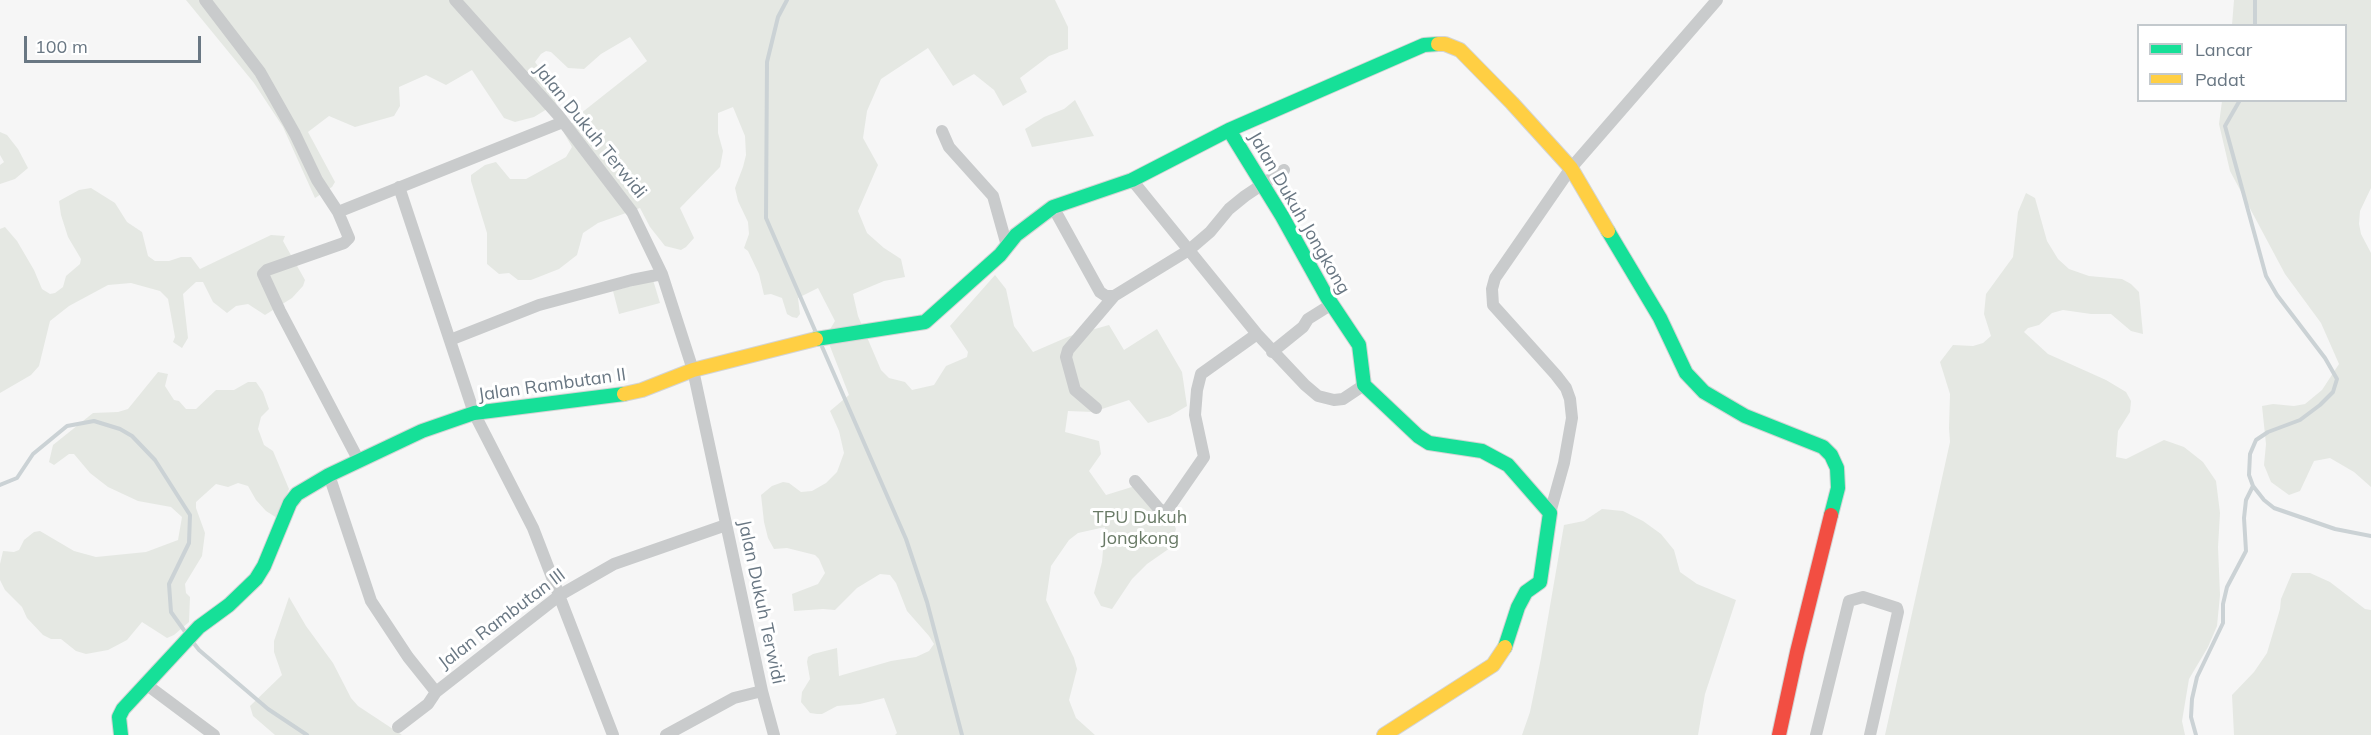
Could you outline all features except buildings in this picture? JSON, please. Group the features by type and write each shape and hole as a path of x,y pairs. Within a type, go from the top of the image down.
{"street":[{"path":"205,0 260,72 295,134 317,180 338,212 349,238 347,241 267,270 263,278 359,461"},
{"name":"Jalan Dukuh Terwidi","path":"455,0 564,122 632,212 662,274 693,370 762,691 774,735"},
{"path":"1384,735 1493,665 1507,644 1518,607 1526,592 1540,582 1550,513 1564,463 1572,418 1570,399 1566,388 1556,375 1493,304 1492,289 1495,278 1571,168 1716,0"},
{"path":"1229,130 1424,45 1445,44 1460,50 1512,103 1571,168 1660,318 1686,373 1704,392 1745,416 1823,447 1831,455 1837,468 1838,488 1779,735"},
{"path":"338,212 564,122"},
{"name":"Jalan Dukuh Jongkong","path":"693,370 809,340 925,322 1016,235 1053,207 1132,180 1229,130 1332,304 1359,345 1364,385"},
{"path":"942,131 949,147 993,196 1007,246"},
{"path":"1096,408 1075,390 1066,357 1068,350 1114,296 1189,250 1210,232 1229,209 1284,170"},
{"path":"1132,180 1257,334 1305,385 1324,399 1334,400 1343,399 1364,385 1418,436 1429,443 1482,451 1508,465 1550,513"},
{"path":"399,187 474,413 533,528 613,735"},
{"path":"1053,207 1100,292 1106,296 1114,296"},
{"path":"450,340 539,305 662,274"},
{"path":"1272,351 1304,327 1308,319 1332,304"},
{"path":"1135,481 1158,509 1163,511 1168,509 1204,457 1195,415 1201,374 1257,334"},
{"name":"Jalan Rambutan II","path":"147,685 199,627 229,605 256,579 264,566 290,503 297,494 329,475 422,431 474,413 617,396 642,390 693,370"},
{"path":"329,475 371,601 408,657 436,692"},
{"name":"Jalan Rambutan III","path":"398,727 428,705 436,692 560,595 614,564 726,525"},
{"path":"1816,735 1849,602 1863,597 1897,608 1898,612 1870,735"},
{"path":"121,735 119,717 123,709 147,685 214,735"},
{"path":"666,735 734,698 762,691"}],"green space":[{"name":"TPU Dukuh Jongkong","path":"186,0 1055,0 1068,27 1068,49 1049,56 1020,78 1027,92 1003,106 994,90 974,74 953,86 928,48 881,79 867,111 863,138 878,165 858,211 867,233 901,259 905,277 884,281 853,294 858,316 881,370 889,378 905,382 912,390 934,385 946,366 967,357 968,352 950,326 995,275 1006,289 1014,326 1033,352 1070,336 1109,325 1124,350 1157,329 1182,372 1187,406 1170,416 1148,423 1129,400 1093,412 1068,411 1065,432 1099,441 1101,454 1089,471 1106,495 1135,486 1169,512 1176,529 1170,548 1147,564 1132,579 1112,609 1101,606 1094,593 1102,562 1105,527 1078,533 1069,540 1051,566 1046,600 1077,669 1069,700 1076,718 1095,735 895,735 897,733 884,698 860,704 837,706 822,714 810,713 801,702 802,692 810,679 808,657 813,654 837,648 839,676 891,661 916,657 929,651 934,644 907,611 896,583 890,575 880,574 857,588 835,610 794,611 792,594 818,584 825,573 815,555 787,548 774,549 768,538 764,522 761,495 772,486 783,482 789,483 801,492 812,491 826,483 837,472 844,453 839,431 830,411 849,395 826,336 835,321 818,288 798,298 800,314 797,318 792,317 787,314 782,298 771,294 764,295 759,274 748,251 744,248 749,234 748,222 738,201 735,188 746,155 745,136 733,107 718,113 718,133 723,151 720,167 680,208 694,238 686,247 681,250 665,246 650,227 640,208 598,223 583,233 577,255 559,269 531,280 518,280 509,273 499,274 487,264 487,233 471,175 485,165 496,162 510,179 526,179 566,157 572,147 564,133 580,114 647,61 630,37 601,54 584,69 568,68 551,52 546,51 541,54 535,62 554,89 557,103 534,117 515,122 504,118 472,70 446,85 426,75 399,87 400,106 394,116 355,127 329,116 308,132 335,182 332,187 315,198 283,127 254,83"},
{"path":"2234,0 2371,0 2371,188 2360,211 2359,224 2361,234 2371,253 2371,487 2354,472 2330,458 2314,461 2300,491 2289,495 2271,482 2264,465 2266,444 2262,406 2305,404 2322,390 2339,364 2321,323 2285,274 2230,171 2219,124 2222,102 2347,102 2347,24 2232,24"},
{"path":"1075,100 1094,136 1032,147 1025,129 1044,117 1064,109"},
{"path":"0,132 7,135 18,149 28,168 15,179 0,184 0,165 4,162 0,155"},
{"path":"91,188 115,203 127,222 142,232 148,256 155,261 191,257 200,269 271,235 285,236 283,241 305,280 303,286 292,298 265,315 248,304 236,306 227,313 213,302 203,282 196,282 183,294 188,338 182,348 173,342 175,337 168,299 160,291 131,283 108,285 69,306 50,321 39,366 31,375 0,393 0,229 5,227 17,241 42,289 50,294 55,293 63,287 66,276 80,264 81,259 68,237 59,201 79,190"},
{"path":"2026,193 2035,198 2047,241 2058,259 2069,269 2089,276 2122,279 2139,292 2143,334 2131,331 2111,314 2063,310 2052,313 2039,325 2028,328 2024,332 2048,354 2106,380 2126,392 2131,401 2130,412 2118,431 2116,457 2126,459 2164,440 2184,447 2203,462 2216,481 2220,513 2218,547 2220,595 2217,626 2208,647 2189,679 2182,721 2185,735 1885,735 1950,442 1950,394 1940,362 1953,345 1973,346 1983,343 1991,336 1984,314 1986,294 2013,257 2018,212"},
{"path":"653,280 660,303 619,314 613,291"},
{"path":"158,372 168,374 165,386 174,400 179,401 186,409 196,409 216,390 234,390 248,382 256,382 263,392 269,409 261,417 258,429 264,445 273,451 289,489 277,518 266,511 256,500 248,486 238,483 228,487 216,484 196,502 205,533 202,556 185,584 186,593 190,597 189,622 167,638 142,622 127,640 108,650 86,654 76,651 61,639 51,639 43,635 27,618 22,607 5,590 0,580 3,551 19,550 24,540 34,532 40,531 74,551 96,557 146,552 178,540 182,517 171,507 138,501 108,487 90,473 74,454 69,454 54,465 49,462 53,445 93,413 118,412 128,409"},
{"path":"1602,509 1623,511 1643,521 1661,534 1674,550 1680,572 1697,584 1736,600 1705,694 1698,735 1522,735 1530,712 1541,658 1564,525 1584,521"},
{"path":"2292,573 2310,573 2330,582 2365,609 2371,610 2371,735 2234,735 2232,695 2254,672 2267,653 2281,599"},
{"path":"289,597 306,626 333,663 351,698 358,706 402,735 275,735 253,716 250,706 282,675 274,652 274,641"}],"waterway":[{"path":"787,0 778,17 767,62 766,218 817,335"},
{"path":"2255,0 2255,24"},
{"path":"2239,102 2225,126 2266,276 2277,295 2325,358 2337,379 2333,392 2320,405 2300,420 2268,432 2256,440 2250,454 2249,475 2253,486 2274,508 2335,529 2371,536"},
{"path":"820,342 906,539 927,602 962,735"},
{"path":"0,485 17,478 33,454 67,426 94,421 120,429 132,436 155,460 190,515 189,543 169,584 171,612 186,633"},
{"path":"2196,735 2191,717 2197,677 2223,623 2223,604 2227,587 2246,551 2244,518 2246,500 2253,486"},
{"path":"192,641 199,650 268,709 307,735"}],"traffic: fast":[{"path":"816,339 925,322 1000,255 1016,235 1053,207 1132,180 1229,130 1424,45 1438,44"},
{"path":"1229,130 1282,216 1327,297 1359,345 1364,385 1418,436 1429,443 1482,451 1508,465 1550,513 1540,582 1526,592 1518,607 1505,647"},
{"path":"1608,231 1660,318 1686,373 1704,392 1745,416 1823,447 1831,455 1837,468 1838,488 1831,515"},
{"path":"121,735 119,717 123,709 199,627 229,605 256,579 264,566 290,503 297,494 329,475 422,431 474,413 624,394"}],"traffic: slow":[{"path":"1438,44 1445,44 1460,50 1512,103 1571,168 1608,231"},
{"path":"624,394 642,390 693,370 816,339"},
{"path":"1384,735 1493,665 1505,647"}],"traffic: jam":[{"path":"1779,735 1831,515"}]}
